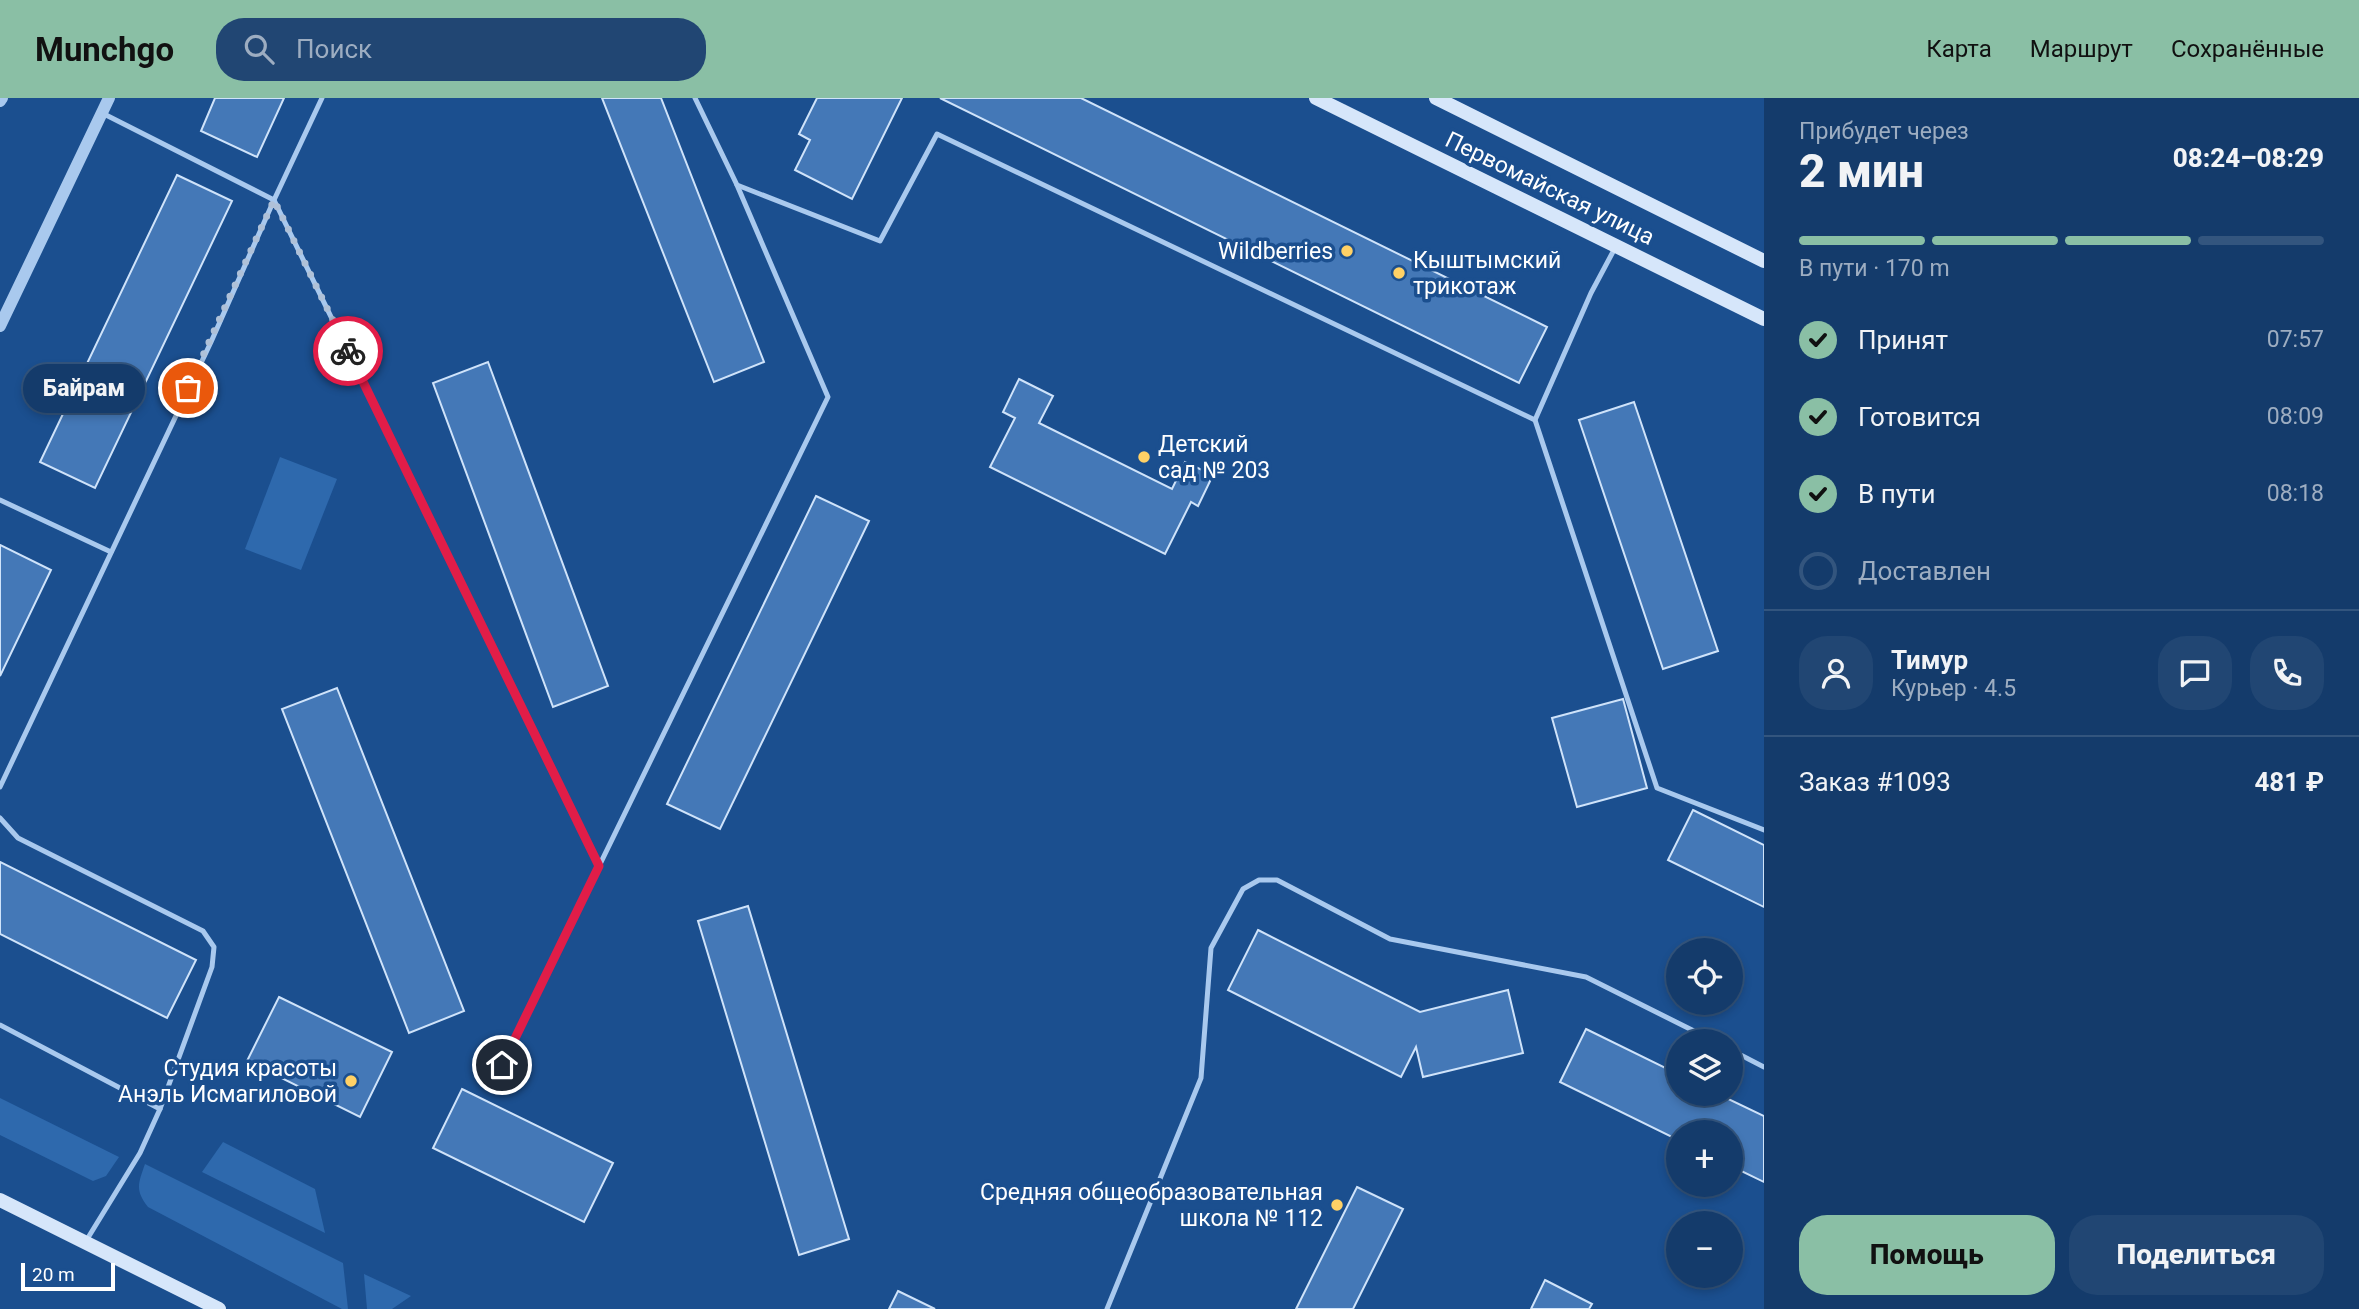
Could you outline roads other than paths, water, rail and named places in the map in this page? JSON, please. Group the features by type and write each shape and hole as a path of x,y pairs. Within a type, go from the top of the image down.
{"main road":[{"name":"Первомайская улица","path":"1316,98 1764,319"},
{"name":"Первомайская улица","path":"1436,98 1764,261"},
{"path":"0,1200 219,1309"}],"street":[{"path":"0,326 109,98"}],"lane":[{"path":"0,787 211,342 322,98"},
{"path":"502,1065 828,397 737,185 695,98"},
{"path":"102,113 274,200 599,866"},
{"path":"737,185 880,241 937,134 1535,420"},
{"path":"1616,246 1591,293 1535,420 1657,788 1764,830"},
{"path":"0,500 111,552"},
{"path":"0,818 18,838 203,932 214,947 212,967 160,1109 140,1153 86,1241"},
{"path":"1107,1309 1201,1078 1211,948 1243,888 1259,880 1277,880 1390,939 1587,977 1690,1029"},
{"path":"0,1025 160,1109"},
{"path":"1743,1056 1764,1066"}],"place":[{"name":"Wildberries","path":"1347,251"},
{"name":"Кыштымский трикотаж","path":"1399,273"},
{"name":"Байрам","path":"188,388"},
{"name":"Детский сад № 203","path":"1144,457"},
{"name":"Студия красоты Анэль Исмагиловой","path":"351,1081"},
{"name":"Средняя общеобразовательная школа № 112","path":"1337,1205"}]}
